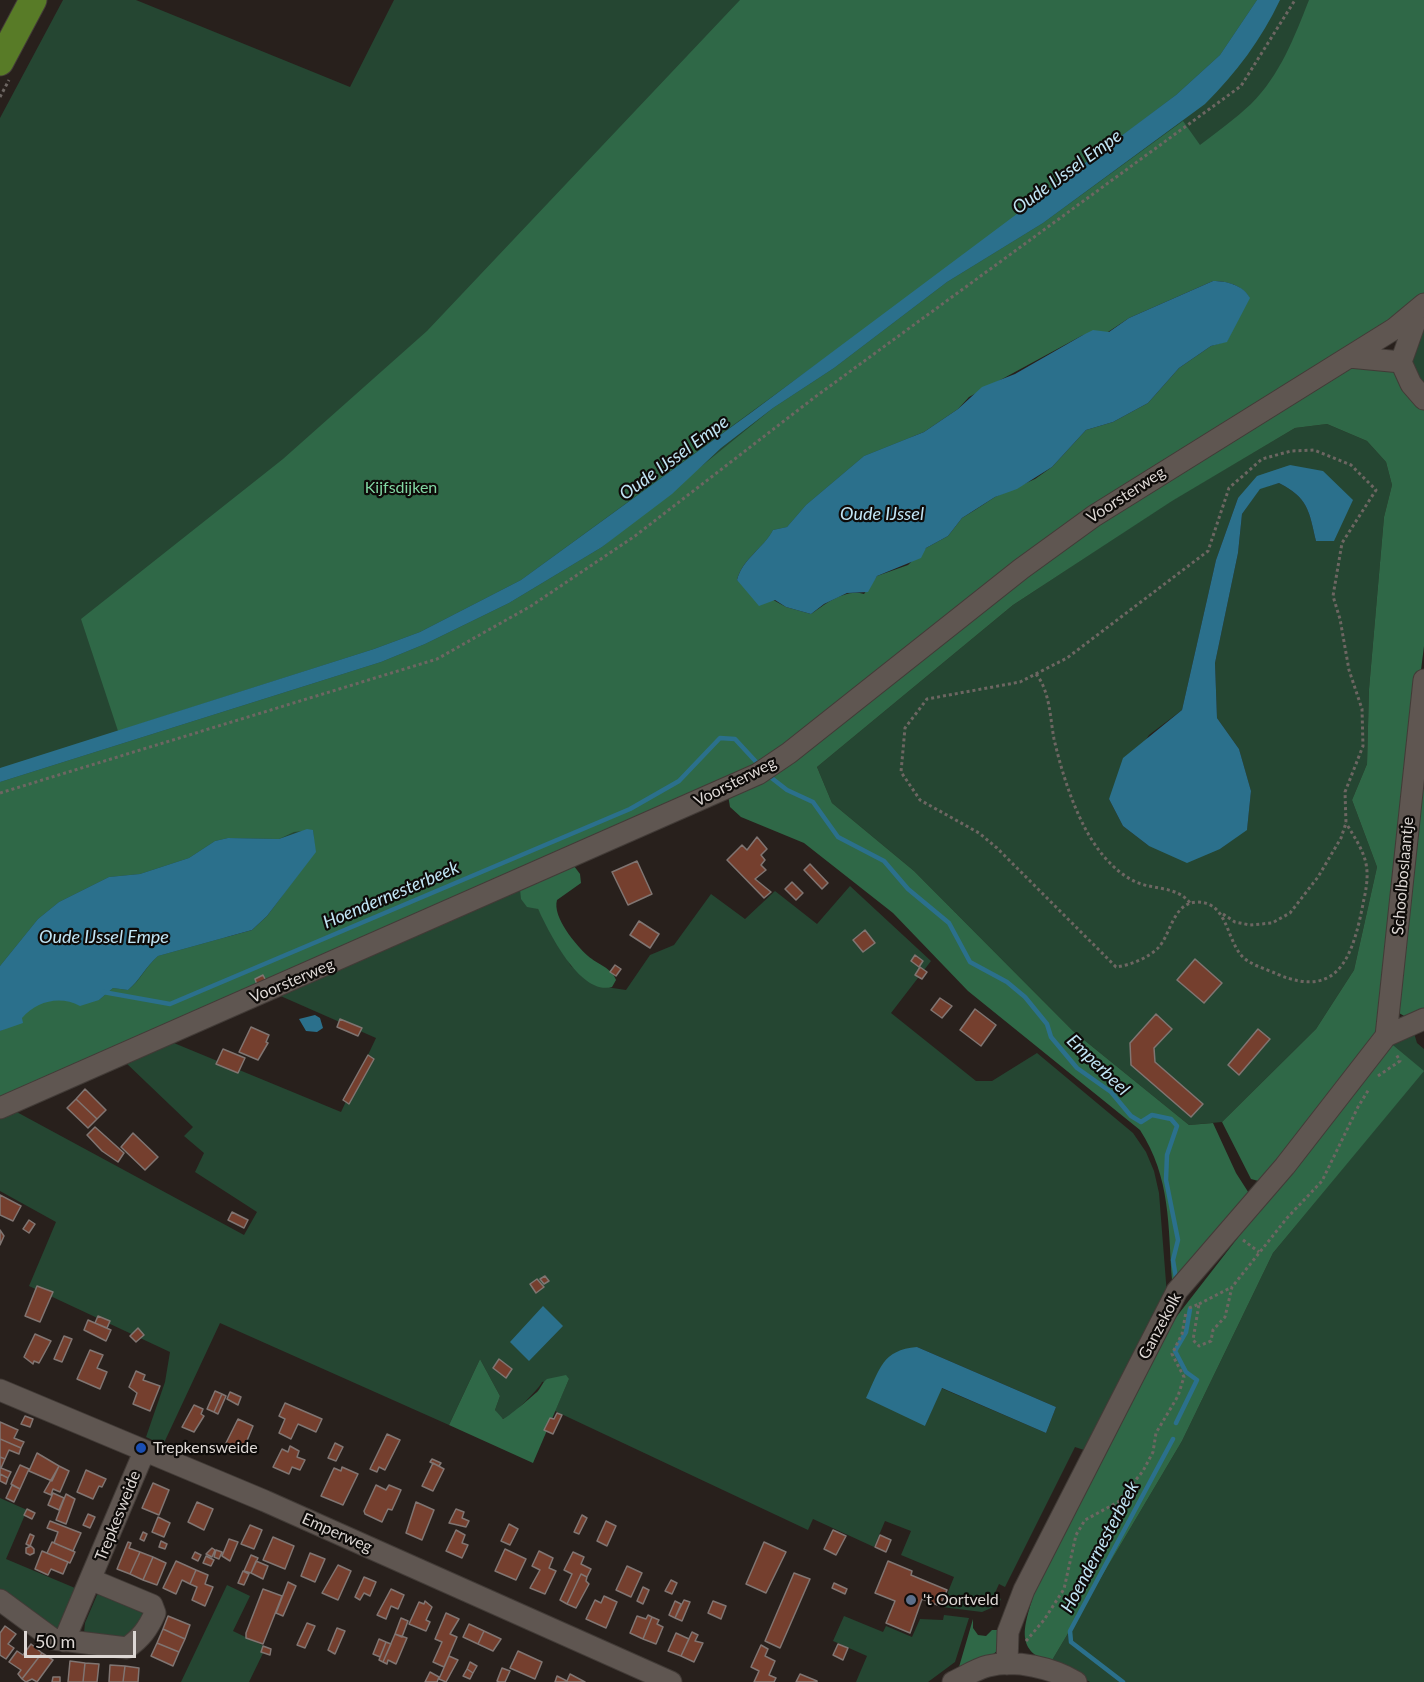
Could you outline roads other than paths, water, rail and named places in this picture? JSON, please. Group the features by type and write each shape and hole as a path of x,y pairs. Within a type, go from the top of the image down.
{"main road":[{"path":"0,62 33,0"}],"street":[{"name":"Voorsterweg","path":"0,1108 758,774 789,753 1021,569 1094,516 1349,357 1421,308"},
{"path":"1421,308 1401,362 1411,384 1424,399"},
{"path":"1349,357 1401,362"},
{"name":"Schoolboslaantje","path":"1386,1036 1424,680"},
{"name":"Ganzekolk","path":"1008,1656 1008,1632 1024,1590 1177,1291 1285,1166 1386,1036 1424,1019"},
{"name":"Emperweg","path":"0,1390 265,1501 671,1682"},
{"name":"Trepkesweide","path":"64,1641 92,1580 144,1452"},
{"name":"Trepkesweide","path":"0,1600 52,1639 127,1648 141,1638 155,1613 152,1605 92,1580"},
{"path":"953,1682 1008,1656 1062,1674 1076,1682"}],"water":[{"path":"1257,0 1280,0 1265,29 1247,55 1205,104 1043,223 947,282 834,368 773,408 721,448 672,494 602,547 509,603 425,644 381,662 0,782 0,768 374,649 420,632 521,580 752,412 1176,95 1220,55"},
{"name":"Oude IJssel","path":"1213,281 1234,285 1250,298 1227,342 1211,346 1179,368 1148,403 1113,422 1086,430 1052,467 1017,489 995,497 962,518 948,536 926,548 921,558 877,576 868,592 847,593 824,604 811,614 786,607 775,600 759,606 737,580 748,560 773,530 787,527 806,505 864,456 924,432 958,409 982,387 1015,374 1083,335 1093,330 1109,332 1129,318"},
{"path":"1290,465 1323,471 1353,500 1334,541 1316,541 1306,506 1296,494 1279,483 1260,489 1242,514 1238,553 1215,663 1217,718 1239,749 1251,791 1247,830 1220,849 1187,863 1149,846 1123,826 1109,799 1123,758 1182,710 1216,560 1238,498 1257,476"},
{"name":"Oude IJssel Empe","path":"307,829 313,830 316,852 267,916 252,930 158,956 128,990 113,988 99,1000 80,1006 57,1000 42,1004 22,1018 23,1023 0,1031 0,966 38,919 59,902 109,877 140,874 189,858 215,841 228,838 279,839"},
{"path":"315,1015 320,1018 323,1028 317,1032 306,1031 299,1019"},
{"path":"543,1306 563,1326 529,1361 510,1342"},
{"path":"917,1347 1056,1407 1046,1433 942,1388 925,1426 866,1398 879,1370 889,1357 896,1352"}],"waterway":[{"name":"Hoendernesterbeek","path":"103,992 170,1004 630,809 679,781 720,738 735,739 759,765"},
{"name":"Emperbeel","path":"769,776 787,790 813,802 838,837 884,861 908,889 949,923 970,962 1007,982 1025,997 1047,1024 1051,1037 1077,1068 1111,1092 1131,1116 1141,1122 1152,1115 1171,1119 1177,1126 1167,1155 1166,1180 1178,1240 1173,1260 1176,1278"},
{"name":"Hoendernesterbeek","path":"1176,1423 1197,1380 1186,1372 1175,1351 1186,1332 1190,1309"},
{"name":"Hoendernesterbeek","path":"1123,1682 1071,1642 1070,1631 1173,1439"}],"place":[{"name":"Trepkensweide","path":"141,1448"},
{"name":"'t Oortveld","path":"911,1600"}],"park label":[{"name":"Kijfsdijken","path":"401,488"}]}
